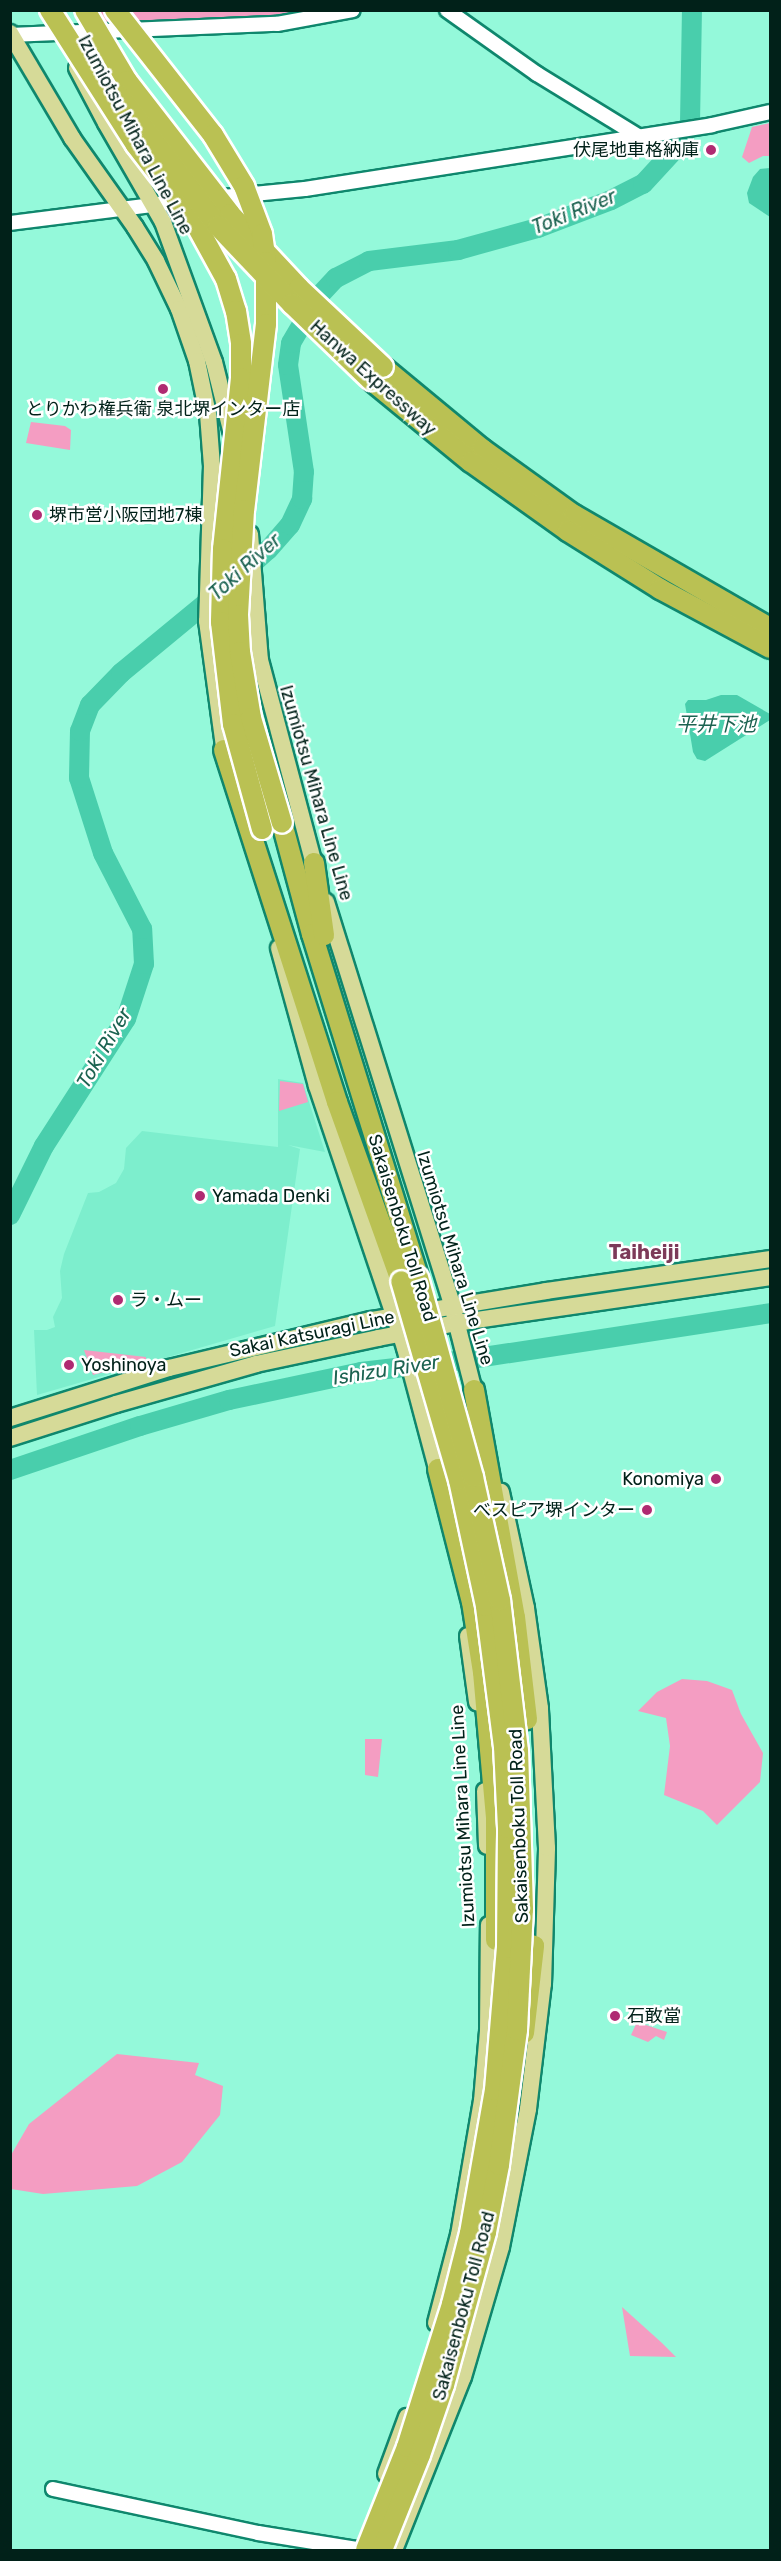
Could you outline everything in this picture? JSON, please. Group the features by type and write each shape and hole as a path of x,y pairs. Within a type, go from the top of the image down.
{"highway":[{"path":"48,10 136,145 193,219 226,279 236,311 242,344 242,378 221,586 228,690 242,759 356,1104"},
{"name":"Hanwa Expressway","path":"64,10 121,100 218,226 284,297 377,374 471,462 559,524 709,616 771,648"},
{"name":"Hanwa Expressway","path":"85,10 127,81 230,214 377,374 574,515 771,628"},
{"path":"115,10 219,144 244,186 262,234 266,262 266,324 239,559 240,652 251,718 312,934 356,1104"},
{"path":"709,616 737,638 771,658"},
{"path":"224,750 262,862 337,1102 409,1279"},
{"path":"314,863 321,923 393,1172 409,1279"},
{"name":"Sakaisenboku Toll Road","path":"356,1104 409,1279 473,1477 487,1539 510,1671 523,1830 521,1967 517,2030 492,2164 480,2255 444,2385 420,2455 382,2550"},
{"path":"472,1383 515,1617 527,1719 534,1834 534,1946 523,2043 512,2110 492,2164"},
{"path":"438,1469 472,1602 492,1749 497,1886 492,2164"},
{"name":"Sakaisenboku Toll Road","path":"360,2550 407,2447 452,2304 492,2164"}],"main road":[{"name":"Izumiotsu Mihara Line Line","path":"48,10 57,33 154,205 177,257 214,362 228,412 250,538 258,642 268,696 314,863 452,1305 513,1540 534,1664 545,1777 547,1910 537,2046 515,2180 501,2247 463,2377 394,2550"},
{"name":"Izumiotsu Mihara Line Line","path":"11,34 72,138 156,261 170,290 197,361 207,414 212,466 207,621 224,750 235,802 281,954 292,1004 416,1387 438,1469 463,1604 478,1714 486,1807 489,1968 488,2031 482,2101 459,2235 442,2304 411,2406 360,2550"},
{"name":"Sakai Katsuragi Line","path":"10,1418 169,1368 394,1316 452,1305 771,1259"},
{"name":"Sakai Katsuragi Line","path":"10,1438 116,1404 256,1364 402,1342 458,1330 771,1277"},
{"path":"489,1968 512,1922 547,1910"}],"street":[{"path":"11,34 277,24 352,10"},
{"path":"447,10 537,74 640,137"},
{"path":"10,223 305,189 712,126 771,112"},
{"path":"53,2489 258,2533 360,2550"}],"shaded area":[{"path":"74,11 322,11 249,18 82,25"},
{"path":"770,123 770,156 763,156 749,163 742,157 752,127"},
{"path":"31,422 65,426 71,430 70,450 26,443"},
{"path":"278,1079 303,1083 325,1152 288,1145 300,1149 275,1326 37,1395 34,1330 47,1330 55,1327 53,1317 62,1298 60,1271 64,1254 88,1193 99,1192 116,1183 124,1169 126,1148 142,1131 278,1147"},
{"path":"280,1081 303,1084 308,1102 279,1111"},
{"path":"84,1350 146,1357 146,1360 93,1375"},
{"path":"682,1679 707,1681 732,1690 741,1714 763,1753 760,1782 717,1825 703,1811 664,1795 670,1746 666,1718 638,1711 657,1692"},
{"path":"365,1739 382,1739 378,1777 365,1775"},
{"path":"637,2022 667,2032 664,2040 656,2036 648,2042 631,2035"},
{"path":"117,2054 199,2063 195,2075 223,2086 220,2115 182,2162 137,2186 43,2194 11,2189 11,2155 29,2124"},
{"path":"622,2307 662,2343 676,2357 630,2356"}],"water":[{"path":"770,168 770,217 749,203 747,193 753,177 760,169"},
{"name":"平井下池","path":"721,695 737,695 770,714 770,720 705,761 697,759 693,752 685,704 688,700 706,700"}],"waterway":[{"name":"Toki River","path":"241,574 268,550 290,525 302,499 304,472 288,365 291,343 318,297 336,278 369,261 458,250 538,228 611,200 643,184 677,147 690,123 692,10"},
{"name":"Toki River","path":"10,1215 44,1146 126,1019 144,964 142,929 103,853 79,778 80,731 90,705 121,673 218,593"},
{"name":"Ishizu River","path":"10,1470 140,1426 229,1400 361,1372 464,1360 770,1313"}],"place":[{"name":"伏尾地車格納庫","path":"711,150"},
{"name":"とりかわ権兵衛 泉北堺インター店","path":"163,389"},
{"name":"堺市営小阪団地7棟","path":"37,515"},
{"name":"Yamada Denki","path":"200,1196"},
{"name":"ラ・ムー","path":"118,1300"},
{"name":"Yoshinoya","path":"69,1365"},
{"name":"Konomiya","path":"716,1479"},
{"name":"べスピア堺インター","path":"647,1510"},
{"name":"石敢當","path":"615,2016"}],"district":[{"name":"Taiheiji","path":"644,1252"}]}
